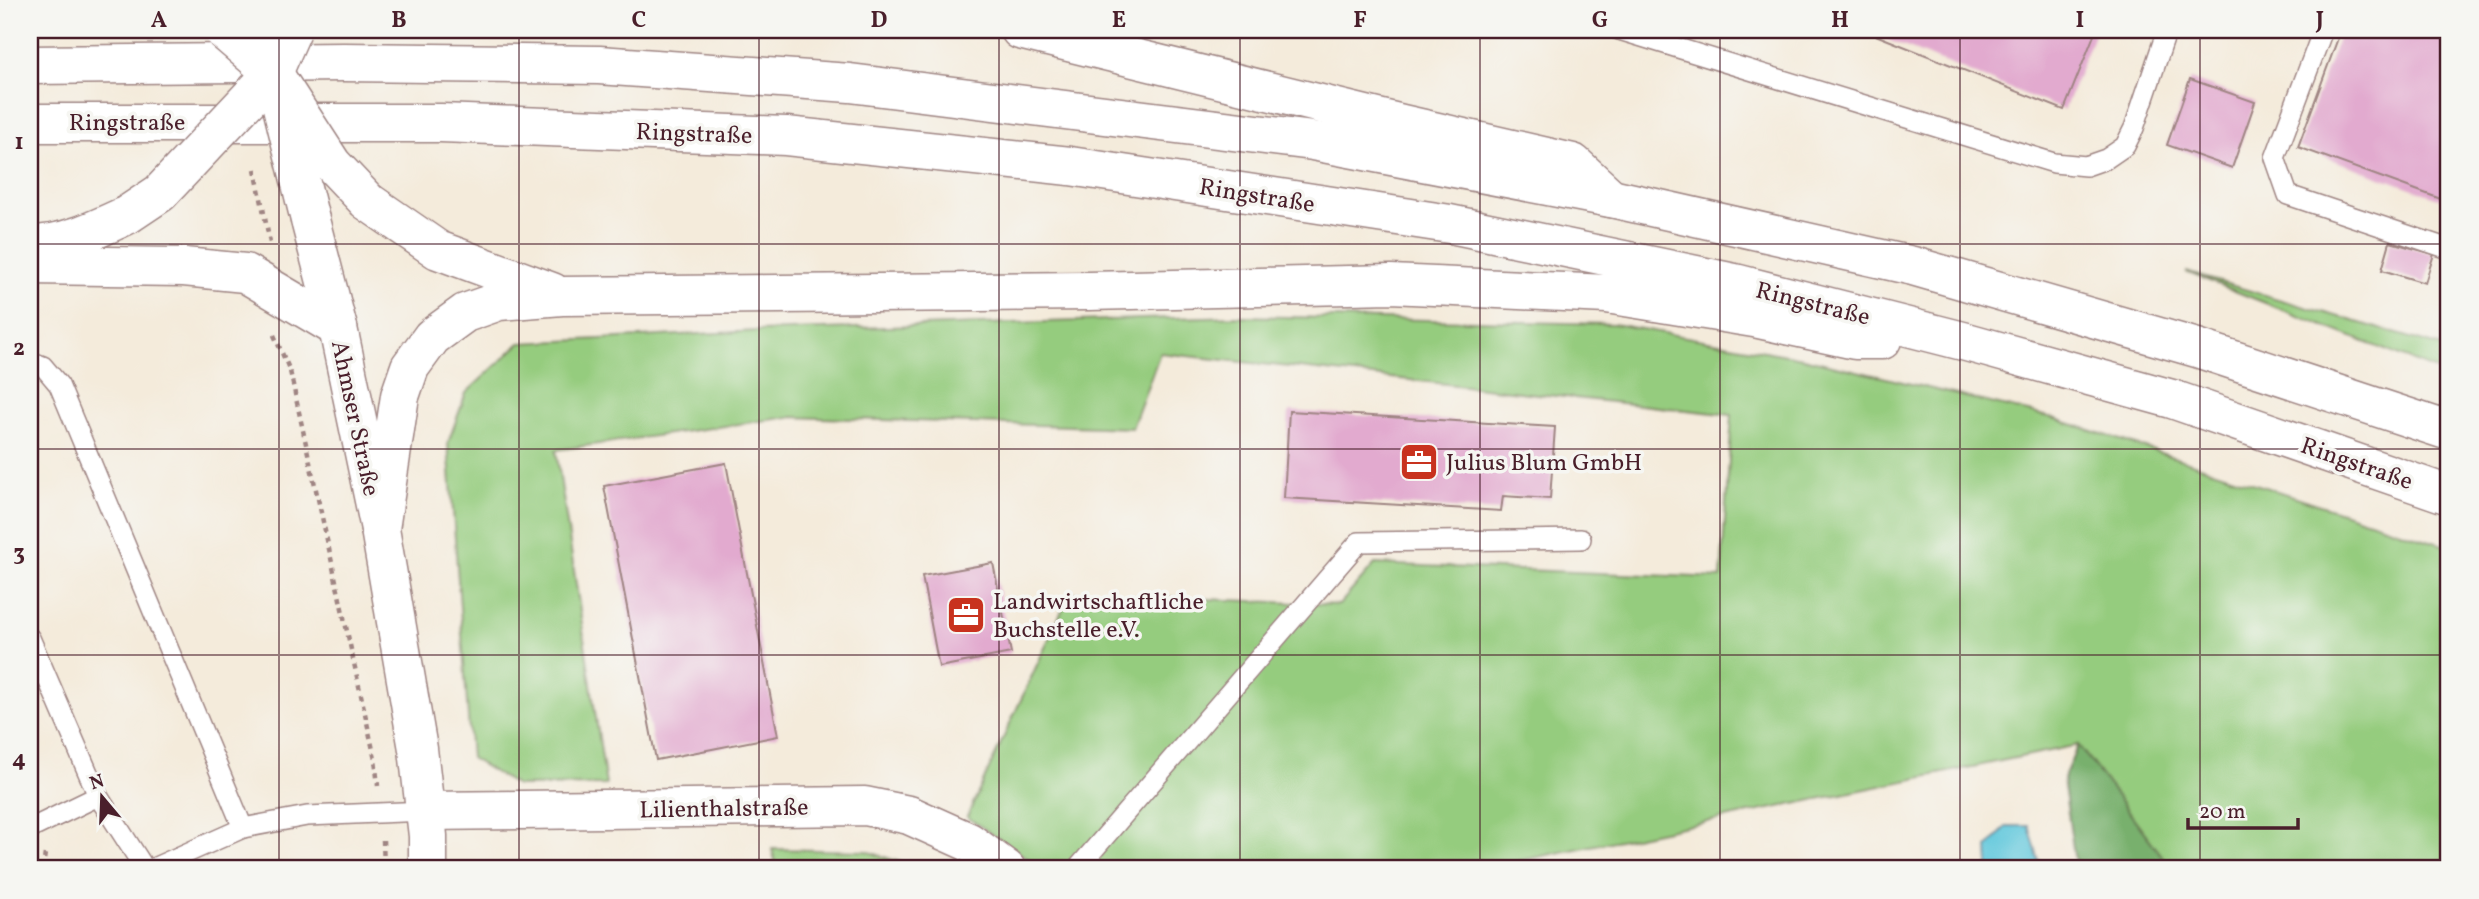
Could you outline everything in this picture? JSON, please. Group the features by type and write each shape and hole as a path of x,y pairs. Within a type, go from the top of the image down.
{"main road":[{"path":"223,30 272,73 332,163 367,201 438,250 562,296"},
{"name":"Ahmser Straße","path":"262,30 338,328 380,529 426,811 428,869"},
{"path":"30,244 44,245 90,232 127,215 160,193 272,73 292,30"},
{"path":"1020,30 1573,163 1612,198"},
{"path":"30,65 344,62 599,65 850,83 1313,141 1612,198 1913,265 2197,348 2449,431"},
{"name":"Ringstraße","path":"30,123 441,123 786,136 1070,166 1450,224 1735,283 1963,341 2172,400 2449,495"},
{"path":"30,265 184,267 244,273 338,328"},
{"path":"380,529 400,396 410,367 432,337 465,313 499,301 562,296 1089,291 1391,284 1607,294 1754,318 1856,340 1963,341"},
{"name":"Lilienthalstraße","path":"426,811 865,806 921,820 969,842 1006,869"}],"lane":[{"path":"1619,30 2054,163 2087,166 2106,159 2125,146 2134,128 2167,30"},
{"path":"2323,30 2275,159 2288,195 2449,249"},
{"path":"30,361 43,366 59,385 243,828"},
{"path":"1077,869 1359,542 1581,539"},
{"path":"30,638 98,796 145,869"},
{"path":"30,829 98,796"},
{"path":"151,869 243,828 307,816 426,811"}],"path":[{"path":"253,158 267,229"},
{"path":"271,331 290,371 375,759 384,869"}],"green space":[{"path":"2186,272 2449,349 2449,375"},
{"path":"1238,316 1614,324 1803,358 2053,418 2449,547 2449,869 2172,869 2078,745 1480,869 1043,869 967,817 1070,593 1339,605 1375,564 1721,578 1732,415 1160,353 1132,428 789,417 556,450 606,785 517,786 471,758 448,443 466,393 520,343 759,331"},
{"path":"2078,745 2172,869 2076,869 2063,779"},
{"path":"772,849 866,851 921,869 777,869"}],"water":[{"path":"2007,826 2029,826 2041,869 1989,869 1988,847"}],"building":[{"path":"1863,30 2096,30 2064,110"},
{"path":"2341,30 2449,30 2449,202 2298,147"},
{"path":"2190,79 2255,102 2232,168 2167,145"},
{"path":"2390,242 2434,254 2425,283 2382,270"},
{"name":"Julius Blum GmbH","path":"1289,411 1555,427 1550,499 1503,496 1501,511 1284,498"},
{"path":"726,463 778,736 656,760 604,486"},
{"name":"Landwirtschaftliche Buchstelle e.V.","path":"993,563 1011,653 939,667 922,576"}],"place":[{"name":"Julius Blum GmbH","path":"1419,462"},
{"name":"Landwirtschaftliche Buchstelle e.V.","path":"966,615"}]}
